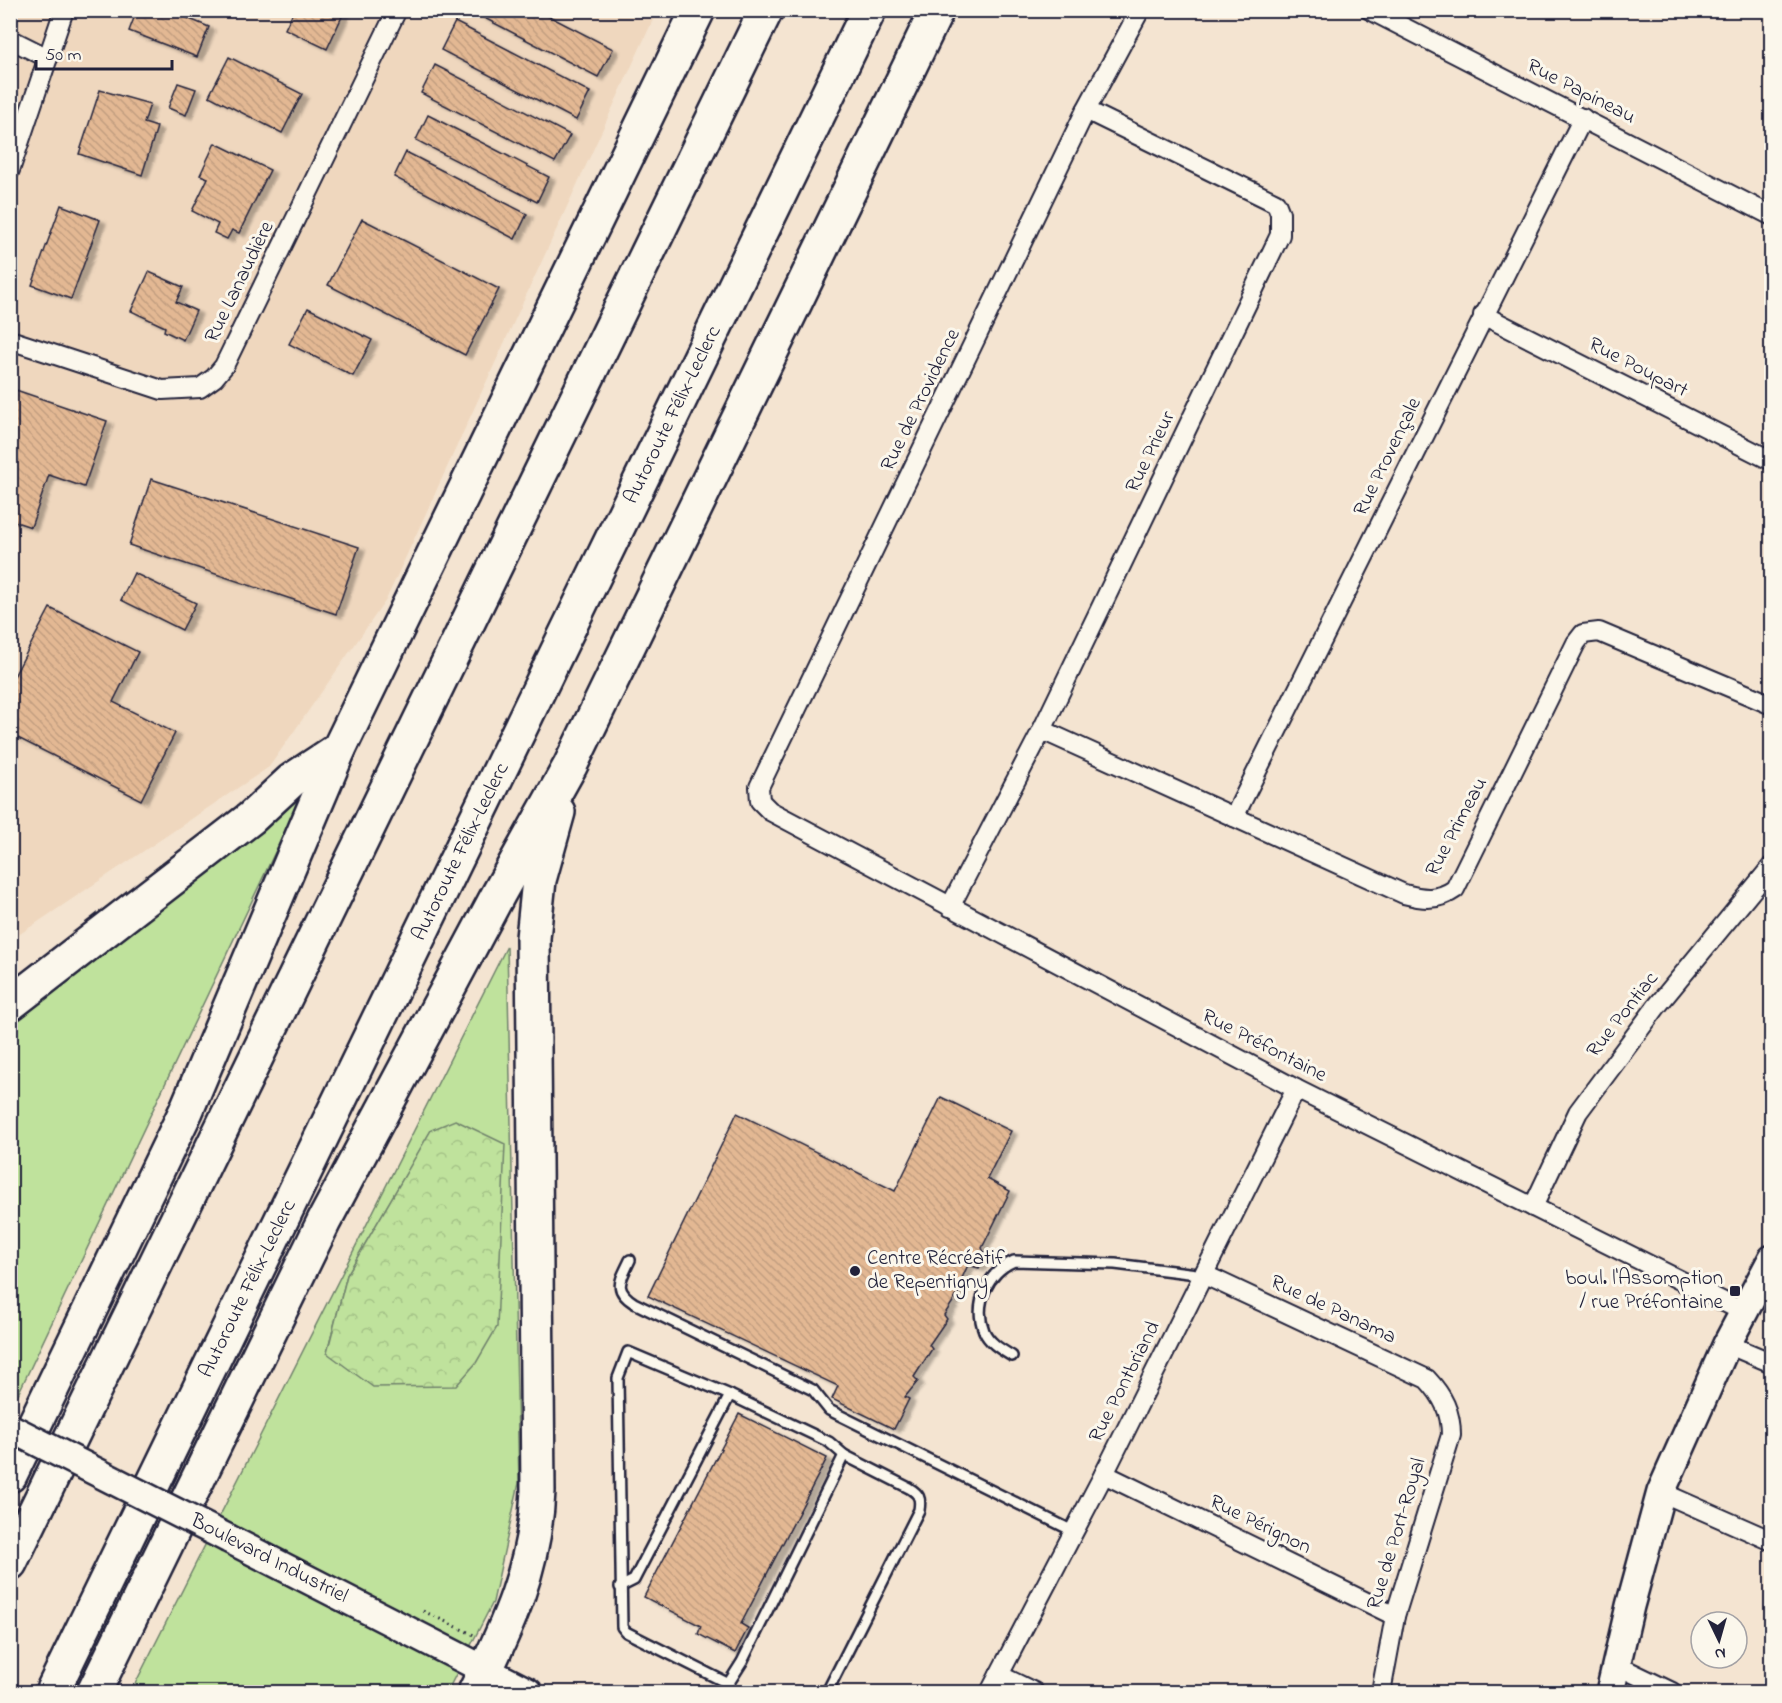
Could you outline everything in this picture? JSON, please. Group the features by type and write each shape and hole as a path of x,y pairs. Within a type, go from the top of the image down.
{"highway":[{"path":"10,1475 186,1111 339,749 698,10"},
{"path":"10,1563 766,10"},
{"name":"Autoroute Félix-Leclerc","path":"52,1692 869,10"},
{"path":"94,1692 319,1230 498,893 570,766 937,10"},
{"path":"10,1004 219,843 291,780 339,749"},
{"path":"481,1681 522,1588 537,1524 532,1060 533,938 539,880 570,766"}],"street":[{"path":"10,170 64,10"},
{"name":"Rue Lanaudière","path":"10,340 162,390 200,388 214,378 224,366 397,10"},
{"name":"Rue de Providence","path":"770,811 760,801 759,787 1086,110 1140,10"},
{"name":"Rue Papineau","path":"1370,10 1772,216"},
{"path":"10,39 48,58"},
{"name":"Rue Prieur","path":"950,907 1042,730 1280,235 1282,224 1276,203 1086,110"},
{"name":"Rue Provençale","path":"1234,817 1583,118"},
{"name":"Rue Poupart","path":"1483,315 1772,461"},
{"name":"Rue Primeau","path":"1042,730 1404,894 1425,899 1444,896 1455,889 1576,643 1583,634 1599,632 1772,705"},
{"name":"Rue Préfontaine","path":"770,811 1296,1089 1743,1312"},
{"name":"Rue Pontiac","path":"1533,1207 1578,1112 1657,1006 1772,866"},
{"name":"Rue Pontbriand","path":"990,1692 1205,1275 1296,1089"},
{"path":"1610,1692 1661,1492 1727,1344 1772,1259"},
{"name":"Rue de Panama","path":"1205,1275 1427,1379 1439,1392"},
{"path":"1727,1344 1772,1363"},
{"name":"Rue de Port-Royal","path":"1381,1692 1395,1616 1451,1435 1451,1417 1439,1392"},
{"name":"Boulevard Industriel","path":"10,1428 229,1539 481,1681 528,1692"},
{"name":"Rue Pérignon","path":"1104,1474 1395,1616"},
{"path":"1661,1492 1772,1541"},
{"path":"1616,1665 1672,1692"},
{"path":"999,1675 1034,1692"}],"lane":[{"path":"630,1260 620,1281 620,1289 622,1295 634,1303 813,1390 829,1410 1073,1531"},
{"path":"1012,1356 992,1342 984,1332 981,1306 988,1281 1002,1266 1014,1261 1115,1264 1205,1275"},
{"path":"827,1692 919,1510 920,1500 917,1493 844,1455 829,1442 730,1395 628,1352 618,1378 621,1618 626,1632 725,1688 742,1662 844,1455"},
{"path":"620,1587 634,1580 730,1395"}],"shaded area":[{"path":"11,11 657,11 386,600 269,767 11,940"}],"green space":[{"path":"304,791 11,1409 11,1018"},
{"path":"507,946 519,1483 493,1602 447,1692 131,1692","holes":["431,1131 327,1353 347,1275"]},
{"path":"455,1120 505,1144 497,1327 476,1363 456,1386 373,1387 327,1353 347,1275 431,1130"}],"building":[{"path":"137,10 168,10 209,27 197,57 129,31"},
{"path":"294,10 345,10 327,49 285,29"},
{"path":"469,10 537,10 613,49 598,77"},
{"path":"455,22 590,92 576,120 441,50"},
{"path":"229,57 302,94 282,133 209,96"},
{"path":"435,65 570,135 555,162 421,93"},
{"path":"178,83 196,89 186,115 168,108"},
{"path":"100,90 150,104 144,123 157,127 142,175 79,154"},
{"path":"428,115 549,177 537,202 416,140"},
{"path":"215,143 270,170 239,233 232,230 227,239 214,233 218,224 192,211 208,178 200,175"},
{"path":"406,152 527,214 515,239 394,177"},
{"path":"61,205 100,220 71,299 32,285"},
{"path":"362,219 499,289 465,355 328,285"},
{"path":"149,272 183,287 176,302 196,311 183,340 164,331 165,327 131,311"},
{"path":"308,308 372,340 353,376 289,344"},
{"path":"10,388 107,421 84,487 49,475 31,527 10,520"},
{"path":"151,479 359,547 336,614 129,545"},
{"path":"134,573 196,603 182,630 121,600"},
{"path":"50,608 138,652 113,702 175,733 141,800 10,734 10,684"},
{"path":"941,1097 1011,1131 987,1179 1010,1191 982,1248 985,1254 979,1268 968,1265 957,1289 960,1291 944,1315 947,1319 929,1345 932,1349 914,1377 918,1381 905,1397 909,1399 894,1429 832,1399 838,1386 648,1296 737,1113 895,1191"},
{"path":"739,1414 827,1458 741,1624 748,1628 735,1653 698,1634 701,1626 644,1597"}],"place":[{"name":"Centre Récréatif de Repentigny","path":"855,1271"},
{"name":"boul. l'Assomption / rue Préfontaine","path":"1735,1291"}]}
